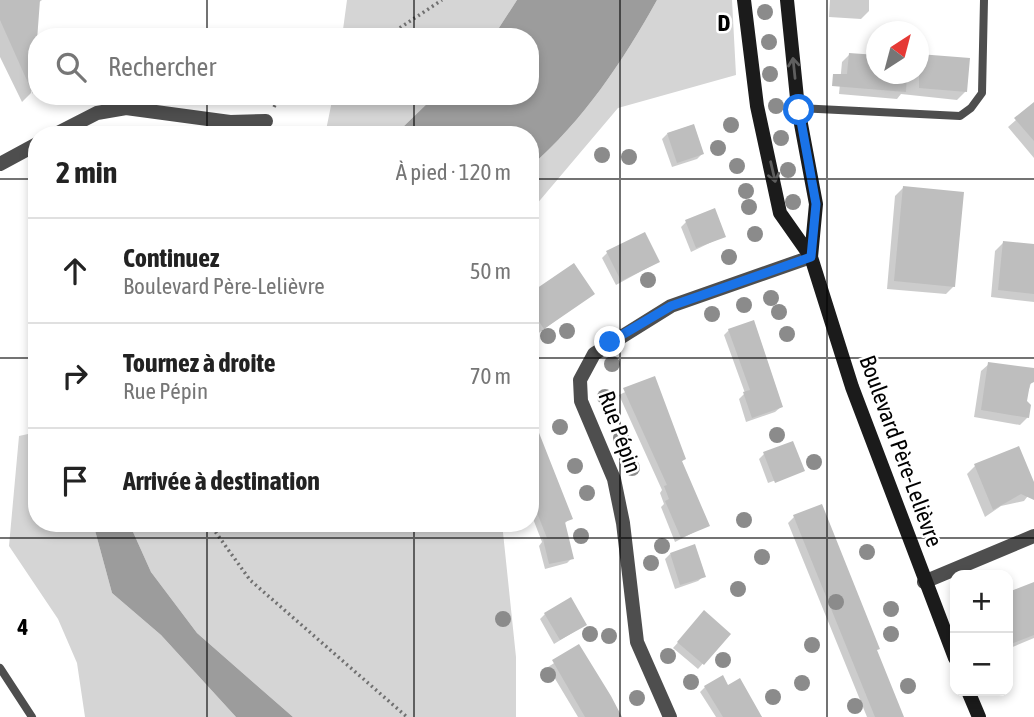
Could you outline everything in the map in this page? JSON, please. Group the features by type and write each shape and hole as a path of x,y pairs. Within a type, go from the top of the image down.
{"main road":[{"name":"Boulevard Père-Lelièvre","path":"744,0 757,106 780,213 811,257 852,387 950,646"},
{"name":"Boulevard Père-Lelièvre","path":"787,0 798,108 816,204 811,257"},
{"path":"970,696 979,717"}],"street":[{"path":"72,126 97,113 126,108 230,122 266,121"},
{"path":"0,164 28,149"},
{"name":"Rue Pépin","path":"670,717 637,642 623,523 614,479 581,401 580,380 594,354 671,306 811,257"},
{"path":"924,582 1034,536"}],"lane":[{"path":"798,108 960,117 982,93 984,0"},
{"path":"0,668 31,714 20,717"}],"path":[{"path":"400,28 442,0"},
{"path":"215,532 250,580 407,717"}],"shaded area":[{"path":"347,0 517,0 499,28 343,28"},
{"path":"517,0 657,0 601,89 539,158 539,126 404,126 426,105 539,105 539,28 499,28"},
{"path":"657,0 732,0 736,75 618,108 539,201 539,158 584,110 631,45"},
{"path":"331,105 426,105 404,126 327,126"},
{"path":"28,434 28,532 95,532 112,593 161,635 236,717 85,717 77,663 58,619 9,546 19,436"},
{"path":"95,532 133,532 151,572 197,633 293,717 236,717 161,635 112,593"},
{"path":"133,532 503,532 516,657 516,717 293,717 197,633 151,572"}],"building":[{"path":"0,0 40,0 38,28 28,28 28,83 0,20"},
{"path":"849,53 866,54 866,84 906,84 906,92 832,86 833,74 847,74"},
{"path":"929,55 970,58 967,92 919,88 919,84 929,84"},
{"path":"1034,102 1034,141 1014,118"},
{"path":"694,124 704,154 677,163 667,133"},
{"path":"903,186 964,192 955,287 894,281"},
{"path":"715,208 726,237 696,248 685,220"},
{"path":"645,232 660,262 621,281 606,251"},
{"path":"1003,241 1034,244 1034,294 998,290"},
{"path":"574,263 595,294 544,329 539,322 539,287"},
{"path":"754,320 783,407 752,418 743,392 750,390 728,329"},
{"path":"988,362 1034,368 1034,382 1030,384 1027,401 1031,405 1029,418 981,410"},
{"path":"655,376 686,459 682,461 710,526 681,538 665,501 669,499 664,486 667,485 623,388"},
{"path":"539,433 573,519 565,522 574,559 549,564 543,539 547,538 539,518"},
{"path":"793,441 805,471 775,483 763,452"},
{"path":"1019,446 1034,482 1034,500 1021,494 993,510 974,464"},
{"path":"822,504 904,717 875,717 793,515"},
{"path":"695,544 706,577 680,585 670,553"},
{"path":"1034,582 1034,635 1013,643 1013,633 1013,590"},
{"path":"571,597 587,625 560,640 544,613"},
{"path":"704,610 731,634 704,665 677,642"},
{"path":"579,644 622,717 585,717 552,660"},
{"path":"723,675 728,685 740,678 762,717 723,717 704,686"}],"route":[{"path":"610,342 671,306 811,257 816,204 799,110"}]}
